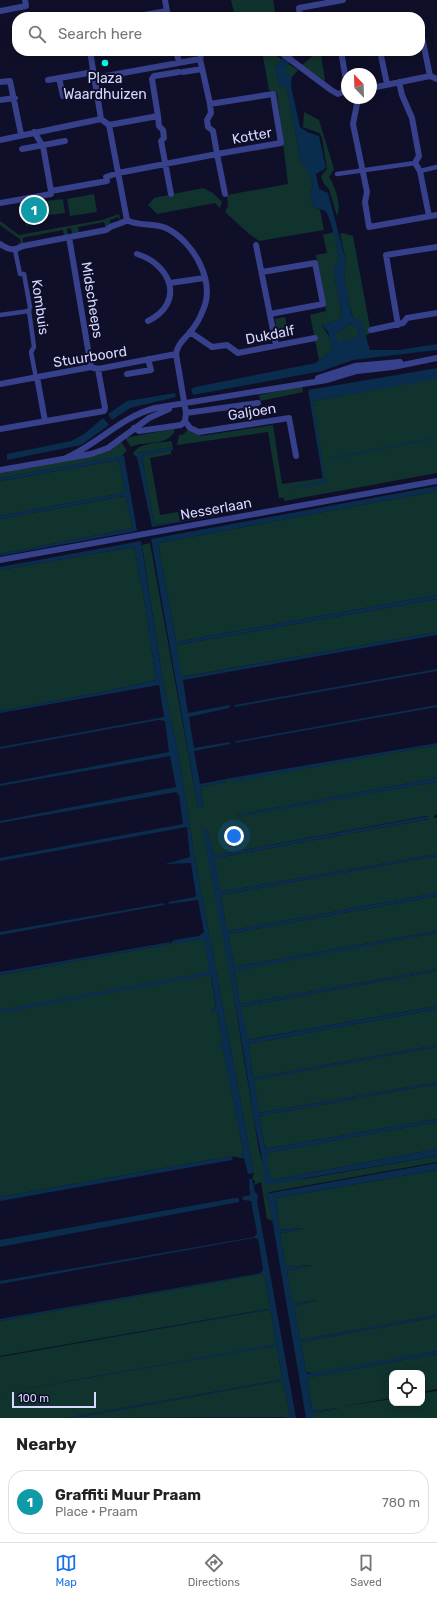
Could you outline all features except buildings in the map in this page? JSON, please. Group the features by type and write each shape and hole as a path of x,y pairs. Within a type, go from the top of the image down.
{"street":[{"path":"0,11 26,6 25,0"},
{"path":"165,0 168,12"},
{"path":"299,12 299,8 343,0"},
{"path":"425,52 430,76"},
{"path":"91,56 101,119 109,125 118,173 117,184 127,220 132,223 156,224 166,228 182,240 196,257 204,278 205,306 190,332 178,345 176,354 186,413 185,421 181,425 140,431 134,428"},
{"path":"177,56 178,62"},
{"name":"Kotter","path":"201,56 200,59 211,113 207,120 208,127 213,131 217,154 281,143 272,94 210,104"},
{"path":"285,56 331,90 338,94 341,93"},
{"path":"341,56 343,68"},
{"path":"381,56 387,84"},
{"path":"48,80 94,75 200,59"},
{"path":"171,194 161,141 164,138 164,130 159,126 152,79 154,76 202,69"},
{"path":"377,86 430,76 437,79"},
{"path":"59,78 63,96"},
{"path":"0,82 10,81 15,98 21,134"},
{"path":"337,174 415,162 419,156 412,118 402,95 399,82"},
{"path":"0,100 15,98"},
{"path":"357,104 352,124 367,192 365,202 369,227 437,215"},
{"path":"109,125 158,116"},
{"path":"0,140 21,134 101,119"},
{"path":"34,132 43,146 51,191"},
{"path":"22,149 65,141"},
{"path":"0,203 51,194 51,191 107,181 106,177 118,173 217,154 225,194"},
{"path":"415,162 420,170 429,216"},
{"path":"420,170 437,167"},
{"path":"0,244 10,250 15,250 23,246 106,230 111,225 122,224 127,220"},
{"name":"Midscheeps","path":"69,237 90,367"},
{"path":"256,245 276,345"},
{"path":"398,324 386,255 437,246"},
{"name":"Kombuis","path":"15,250 20,274 24,274 30,307 29,311 34,347 31,352 37,378"},
{"path":"137,254 156,262 164,271 170,283 170,293 165,309 148,322"},
{"path":"262,272 315,263 323,304 270,314"},
{"path":"170,283 204,278"},
{"name":"Kombuis","path":"0,315 29,311"},
{"path":"371,330 403,323 407,318 437,313"},
{"name":"Dukdalf","path":"190,332 212,347 228,345 238,353 270,348 276,345 315,338"},
{"path":"147,359 176,354"},
{"name":"Galjoen","path":"66,458 84,450 129,417 141,412 303,382 360,365 420,361 437,358"},
{"name":"Stuurboord","path":"0,384 90,367 98,370 147,359 151,370 127,374"},
{"path":"0,429 104,411 105,408 98,370"},
{"path":"37,378 45,421"},
{"name":"Galjoen","path":"186,413 258,403"},
{"name":"Galjoen","path":"0,467 91,454 108,448 134,428 163,411 184,404"},
{"name":"Galjoen","path":"185,421 190,428 198,432 289,418 296,456"},
{"name":"Nesserlaan","path":"0,560 437,482"}],"green space":[{"path":"231,0 273,0 275,12 234,12"},
{"path":"263,56 277,56 298,70 292,77 283,70 287,65 275,66 279,86 287,87 301,163 309,171 313,185 310,194 313,207 320,210 324,230 259,241 225,212 228,206 227,195 288,184 277,94 269,90"},
{"path":"313,56 321,56 325,81 302,65"},
{"path":"304,112 319,120 334,169 329,177 337,196 339,207 337,216 329,189 324,184 321,176 327,169 322,137 319,133 303,127"},
{"path":"203,188 213,193 222,202 220,208 215,203 157,214 148,205 154,198"},
{"path":"94,194 97,212 70,216 67,199"},
{"path":"63,199 65,213 49,215 46,201"},
{"path":"33,203 37,224 26,226 22,205"},
{"path":"119,214 121,221 118,217 110,220 110,224 106,228 104,222 78,227 79,233 72,234 71,228 67,229 68,236 64,236 63,230 26,237 23,238 23,243 21,246 18,245 21,240 0,225 0,221 19,235 102,220"},
{"path":"334,232 339,259 333,269 342,314 338,320 322,325 332,342 332,349 319,360 310,315 326,311 316,255 327,253 323,235"},
{"path":"343,233 353,236 371,333 365,336 362,323 353,318 345,286 344,276 346,262 340,234"},
{"path":"285,317 289,335 278,337 275,319"},
{"path":"348,324 356,326 359,332 357,337 339,343 336,333 345,329"},
{"path":"437,378 437,473 284,501 284,498 279,498 268,432 177,445 179,435 183,435 187,430 201,436 273,425 282,484 324,478 313,401"},
{"path":"302,386 303,392 260,401 259,395"},
{"path":"172,429 175,430 168,439 131,447 125,438"},
{"path":"171,441 173,447 138,453 137,457 133,454 144,445"},
{"path":"121,442 127,450 122,456 0,478 0,473 74,459"},
{"path":"171,450 171,454 150,458 160,515 178,512 180,521 154,525 142,456"},
{"path":"119,460 125,491 123,493 0,516 0,481"},
{"path":"437,491 437,595 176,642 158,543"},
{"path":"124,496 126,498 133,528 0,554 0,519"},
{"path":"150,543 198,808 203,807 200,787 226,782 226,779 231,778 232,781 437,745 437,778 237,815 437,782 437,814 434,815 434,818 437,818 437,854 220,892 214,860 217,858 429,819 426,816 216,855 213,852 207,830 259,1151 266,1174 265,1180 304,1179 437,1156 437,1162 270,1192 265,1195 269,1201 273,1221 267,1219 261,1182 254,1185 255,1181 252,1179 254,1173 195,859 178,751 163,682 142,545"},
{"path":"134,547 146,609 156,680 103,692 0,711 0,570"},
{"path":"437,599 437,632 181,677 176,645"},
{"path":"437,856 437,893 228,931 226,927 221,895"},
{"path":"437,896 437,931 234,967 228,934"},
{"path":"437,933 437,969 240,1004 234,970"},
{"path":"202,938 204,939 206,946 216,1007 212,1009 213,1012 217,1012 223,1043 219,1045 219,1049 223,1048 244,1154 240,1155 240,1158 233,1156 0,1197 0,975 170,944 174,940 174,943"},
{"path":"437,971 437,1006 247,1040 241,1007"},
{"path":"437,1009 437,1045 253,1078 248,1044"},
{"path":"437,1047 437,1082 259,1113 253,1080"},
{"path":"437,1084 437,1119 265,1149 259,1116"},
{"path":"437,1122 437,1149 272,1180 269,1174 266,1153"},
{"path":"437,1170 437,1315 300,1340 294,1306 318,1300 295,1303 292,1302 287,1271 312,1265 286,1267 280,1234 304,1228 279,1230 276,1198"},
{"path":"261,1274 265,1276 270,1306 268,1309 0,1356 0,1321"},
{"path":"268,1310 271,1311 276,1342 274,1345 0,1393 0,1357"},
{"path":"437,1317 437,1351 314,1374 306,1372 301,1342"},
{"path":"274,1346 277,1347 282,1378 280,1380 66,1418 0,1418 0,1393"},
{"path":"437,1354 437,1389 425,1391 425,1370 389,1370 389,1399 345,1406 389,1399 389,1406 425,1406 425,1393 437,1391 437,1418 313,1418 312,1415 315,1413 339,1408 314,1411 312,1409 307,1379 310,1377"},
{"path":"280,1381 283,1382 290,1414 288,1417 75,1418"}],"water":[{"path":"285,56 294,56 284,70 292,77 291,86 300,127 307,132 319,136 326,168 316,174 319,189 328,193 346,262 344,277 352,316 362,323 370,350 399,350 437,344 437,350 353,360 322,371 193,395 191,389 195,387 316,363 329,353 332,348 328,332 322,325 338,320 342,314 333,269 339,259 331,225 325,211 313,207 310,194 313,185 309,172 301,163 287,88 279,86 275,67","holes":["348,324 356,326 359,332 357,337 339,342 336,337 336,333 345,329"]},
{"path":"437,368 437,379 313,401 326,483 289,488 323,480 308,390"},
{"path":"175,393 176,397 130,408 112,420 108,414 127,401"},
{"path":"103,418 109,425 81,445 7,460 7,454 71,441 84,434"},
{"path":"173,447 173,450 142,456 154,525 215,516 152,527 137,453"},
{"path":"124,456 137,531 0,556 0,554 133,528 126,498 124,496 0,519 0,516 123,493 125,491 119,460 0,481 0,478"},
{"path":"437,486 437,491 158,543 176,642 437,595 437,599 176,645 182,677 437,632 437,635 183,680 188,713 230,705 229,708 189,717 194,748 230,742 230,744 194,751 200,784 226,779 227,782 200,787 203,808 198,808 151,539"},
{"path":"141,541 163,682 178,751 195,859 254,1173 248,1174 244,1158 240,1158 240,1155 244,1154 223,1049 219,1049 219,1045 223,1043 217,1012 213,1012 212,1008 216,1007 212,979 209,975 0,1013 0,1010 207,972 209,968 204,939 175,944 174,940 199,936 204,932 198,900 169,904 168,902 195,897 196,895 191,863 165,864 190,857 187,827 0,861 0,858 183,824 179,795 176,792 0,823 0,821 176,787 170,756 0,786 0,784 169,752 165,721 159,720 0,749 0,747 164,717 159,685 0,713 0,711 103,692 156,680 146,609 134,547 0,570 0,567"},
{"path":"437,669 437,671 235,707 235,705"},
{"path":"437,705 437,707 235,743 236,741"},
{"path":"437,743 437,745 232,782 231,778"},
{"path":"437,778 437,782 237,817 237,815"},
{"path":"429,816 429,819 217,858 215,860 220,892 437,854 437,856 221,895 228,931 437,893 437,896 228,934 234,967 437,931 437,933 234,971 240,1004 437,969 437,971 241,1007 248,1040 437,1006 437,1009 248,1044 253,1078 437,1045 437,1047 254,1080 259,1113 437,1082 437,1084 259,1116 265,1149 437,1119 437,1122 267,1153 269,1174 272,1180 437,1149 437,1156 265,1185 262,1158 253,1114 236,1007 203,831 207,829 213,852 216,855"},
{"path":"164,903 164,905 0,935 0,932"},
{"path":"170,942 170,944 0,975 0,972"},
{"path":"233,1156 232,1160 0,1201 0,1197"},
{"path":"437,1163 437,1170 276,1198 279,1230 304,1228 280,1234 286,1267 312,1265 287,1271 292,1301 295,1303 318,1300 294,1306 300,1340 437,1315 437,1317 301,1342 306,1372 308,1374 437,1351 437,1354 310,1377 307,1379 312,1409 314,1411 339,1408 315,1413 313,1418 306,1418 269,1201 265,1194"},
{"path":"249,1179 252,1179 255,1192 258,1195 257,1201 296,1418 281,1418 288,1417 290,1414 283,1382 280,1381 75,1418 66,1418 280,1380 282,1377 277,1347 274,1346 0,1394 274,1344 276,1342 271,1311 268,1310 0,1357 268,1309 270,1306 265,1276 261,1274 0,1321 0,1319 261,1273 263,1269 258,1239 254,1238 0,1284 0,1281 254,1237 257,1233 251,1201 243,1200 242,1197 250,1195"},
{"path":"239,1198 239,1202 0,1247 0,1240"}],"waterway":[{"path":"331,458 437,438"}],"place":[{"name":"Plaza Waardhuizen","path":"105,63"},
{"name":"Graffiti Muur Praam","path":"34,210"}]}
